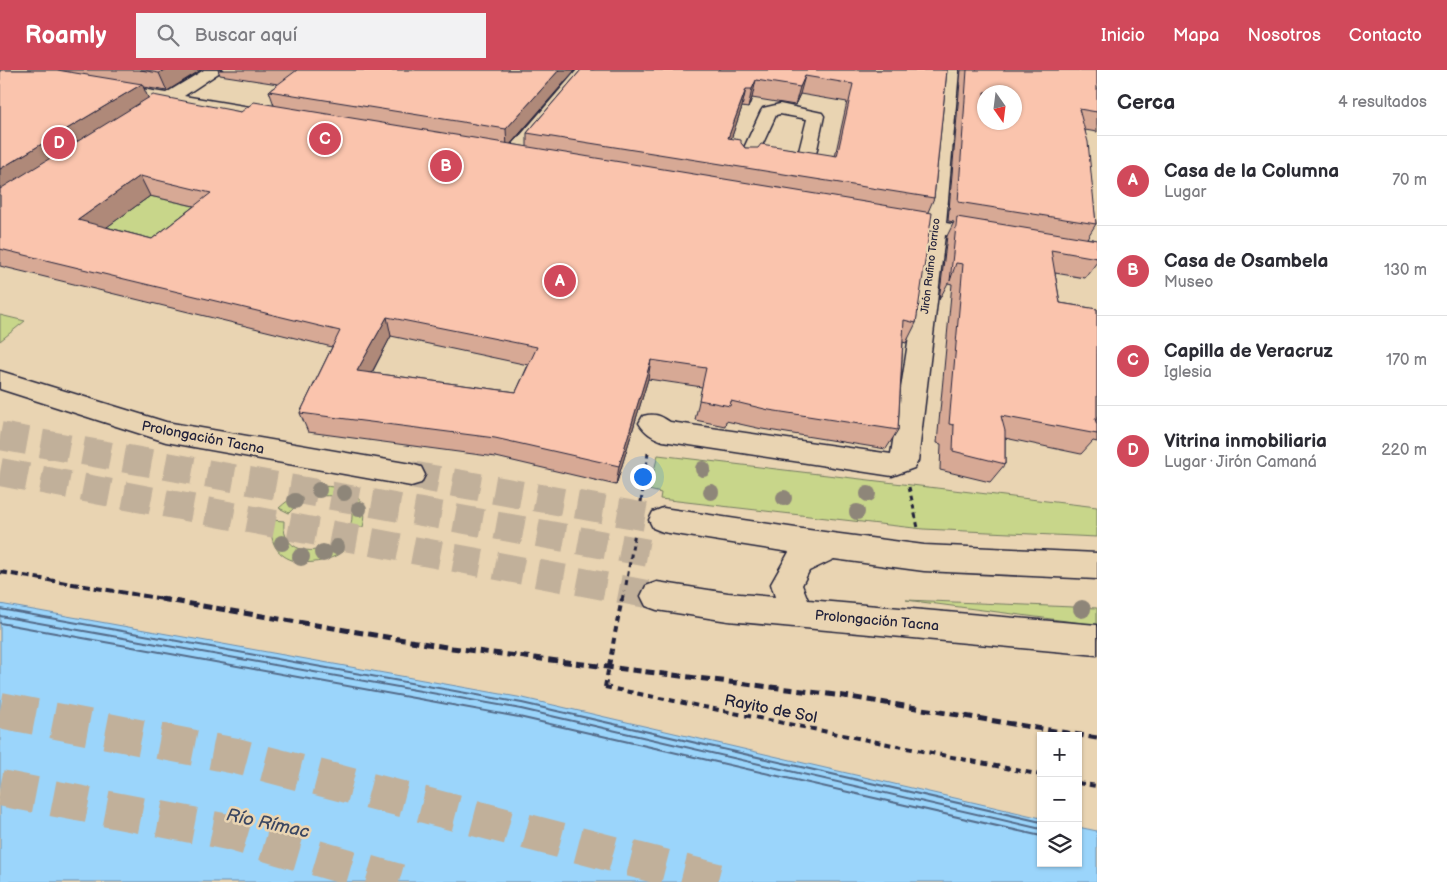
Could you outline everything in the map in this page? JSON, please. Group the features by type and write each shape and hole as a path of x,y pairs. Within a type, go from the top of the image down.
{"street":[{"path":"145,114 214,70"},
{"path":"512,156 585,70"},
{"name":"Jirón Rufino Torrico","path":"906,473 936,227 950,70"},
{"path":"91,86 296,120"},
{"path":"492,153 530,159"},
{"path":"878,217 1002,238"},
{"name":"Prolongación Tacna","path":"0,380 47,392 134,424 166,432 411,475"},
{"path":"652,423 663,432 892,465 906,473"},
{"path":"663,520 924,558 1097,566"},
{"path":"798,613 786,584 798,562 832,546"},
{"name":"Prolongación Tacna","path":"657,596 728,607 1097,640"}],"path":[{"path":"906,473 919,533"},
{"name":"Rayito de Sol","path":"627,578 605,687 1037,774"},
{"path":"1082,784 1097,786"}],"green space":[{"path":"150,196 219,212 161,259 89,240"},
{"path":"0,315 25,321 0,341"},
{"path":"658,455 1097,507 1097,537 923,529 660,499 661,493 649,490"},
{"path":"319,486 338,488 354,494 360,500 363,507 365,516 363,527 350,527 352,514 349,505 342,499 332,496 309,499 289,513 279,508 298,495"},
{"path":"272,520 284,521 285,533 289,542 305,550 326,548 335,544 343,537 353,543 342,552 328,559 314,562 299,562 287,558 277,550 272,537"},
{"path":"906,600 1097,608 1097,625"}],"water":[{"name":"Río Rímac","path":"0,604 523,698 1037,817 1037,867 1082,867 1082,828 1097,831 1097,882 0,882"}],"building":[{"path":"0,70 57,70 142,84 0,169"},
{"path":"140,70 164,70 159,73"},
{"path":"297,70 559,70 506,129 269,91"},
{"path":"581,70 947,70 934,198 527,133","holes":["805,76 853,84 837,156 761,144 758,148 745,148 741,140 728,138 746,89 752,89 756,80 800,87"]},
{"path":"967,70 1097,70 1097,112 1079,109 1088,142 1096,224 958,202"},
{"path":"153,95 241,112 254,102 932,213 916,323 904,320 898,430 769,410 731,401 730,406 699,400 706,368 651,360 619,466 495,438 300,413 340,331 0,249 0,189","holes":["140,176 211,193 152,239 78,220","387,317 537,347 516,392 357,371"]},
{"path":"957,217 1097,240 1097,258 1051,250 1060,303 1097,309 1097,419 1095,419 1097,434 1001,416 1005,431 1005,464 953,451 954,425 949,424 963,264 956,263 950,281"}],"tunnel":[{"path":"0,436 660,555"},
{"path":"0,472 657,596"},
{"path":"411,475 663,520"},
{"path":"0,710 236,756 721,882"},
{"path":"0,788 228,832 399,882"}],"railway":[{"path":"0,572 169,600"},
{"path":"161,599 452,648 844,696 1097,738"}],"place":[{"name":"Capilla de Veracruz","path":"325,139"},
{"name":"Vitrina inmobiliaria","path":"59,143"},
{"name":"Casa de Osambela","path":"446,166"},
{"name":"Casa de la Columna","path":"560,281"}]}
